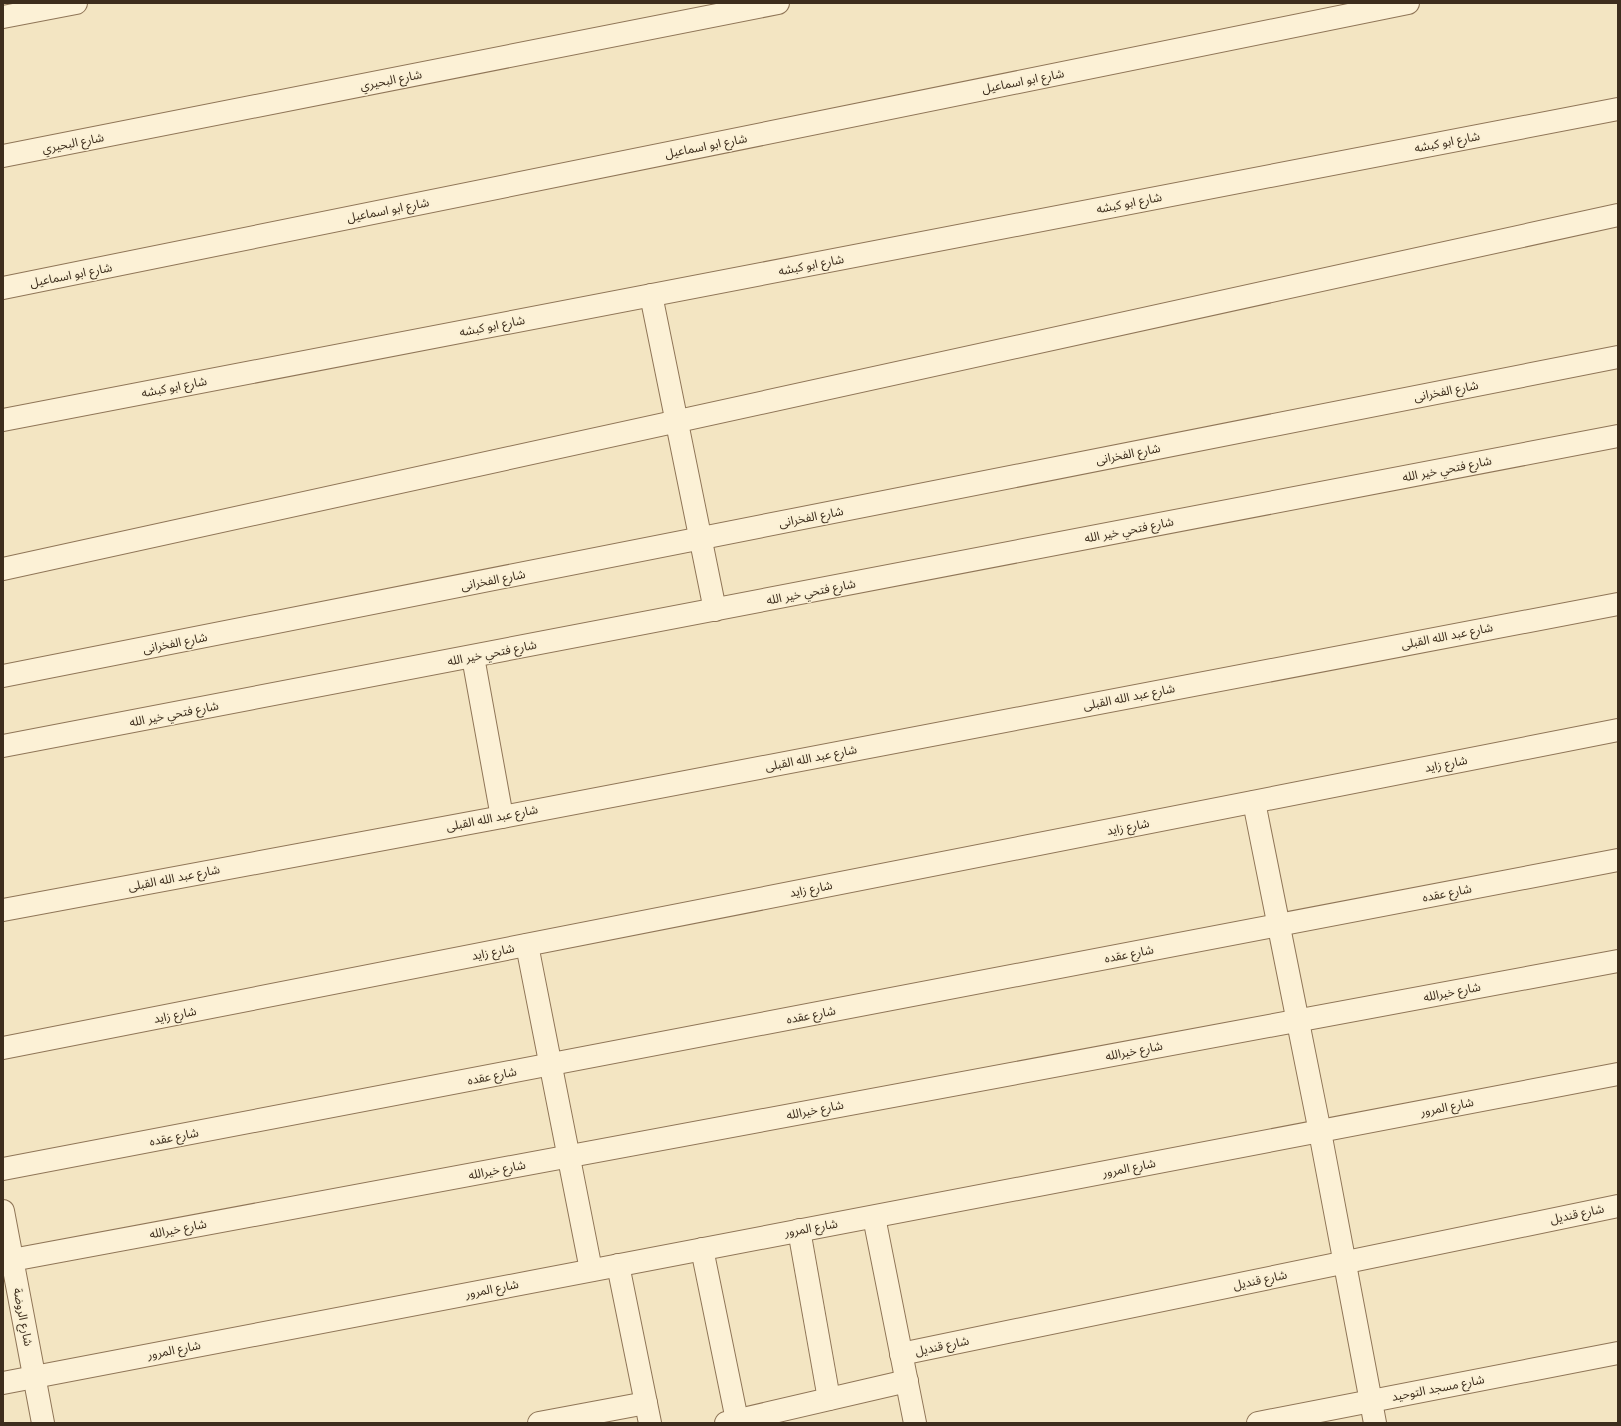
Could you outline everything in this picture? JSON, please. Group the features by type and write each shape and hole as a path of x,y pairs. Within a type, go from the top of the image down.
{"street":[{"path":"3,17 76,3"},
{"name":"شارع البحيري","path":"3,156 778,3"},
{"name":"شارع ابو اسماعيل","path":"3,288 1408,3"},
{"name":"شارع ابو كبشه","path":"3,420 1618,109"},
{"path":"3,569 1618,215"},
{"path":"651,295 676,421 702,538 715,610"},
{"name":"شارع الفخرانى","path":"3,676 1618,357"},
{"name":"شارع فتحي خير الله","path":"3,746 1618,436"},
{"name":"شارع عبد الله القبلى","path":"3,910 502,817 1618,604"},
{"path":"473,657 502,817"},
{"name":"شارع زايد","path":"3,1048 1618,730"},
{"path":"1254,802 1320,1132 1375,1423"},
{"name":"شارع عقده","path":"3,1169 1618,860"},
{"path":"527,946 592,1270"},
{"name":"شارع خيرالله","path":"12,1260 1618,961"},
{"name":"شارع المرور","path":"3,1383 1618,1074"},
{"name":"شارع قنديل","path":"901,1354 1618,1206"},
{"name":"شارع الروضة","path":"3,1211 42,1423"},
{"path":"874,1217 907,1381 912,1422"},
{"path":"799,1230 829,1399"},
{"path":"702,1249 732,1422 907,1381"},
{"path":"538,1423 648,1413 618,1265"},
{"name":"شارع مسجد التوحيد","path":"1258,1423 1618,1353"}]}
